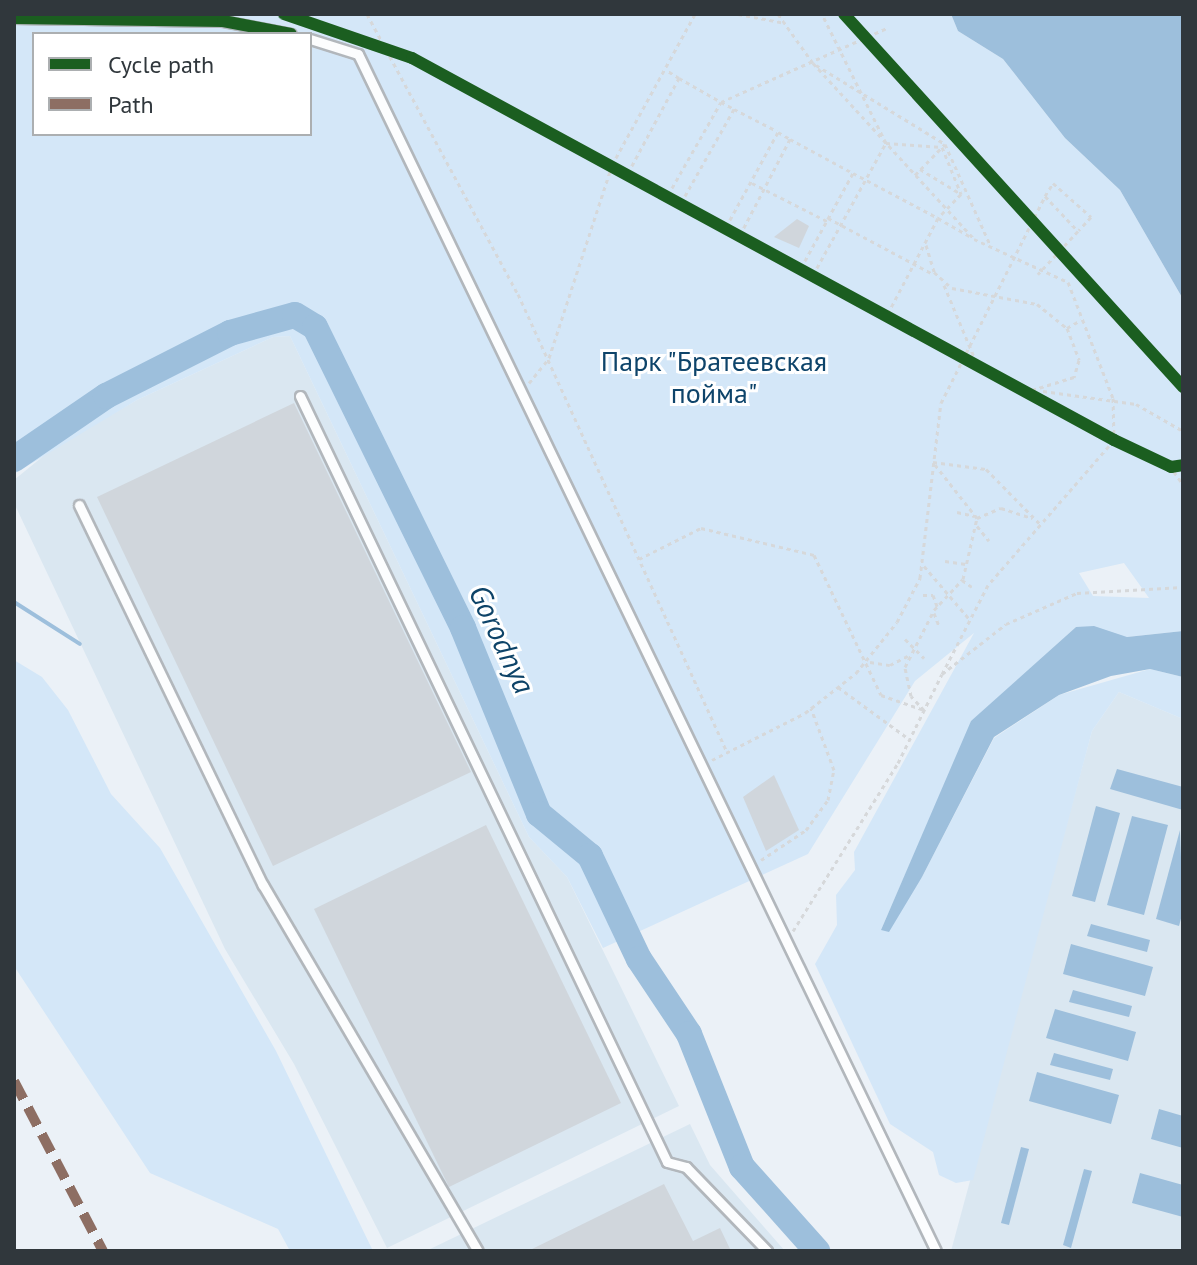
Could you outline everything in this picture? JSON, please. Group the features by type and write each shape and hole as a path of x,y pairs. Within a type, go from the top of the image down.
{"lane":[{"path":"14,18 223,21 281,32"},
{"path":"312,40 358,54 755,864 936,1251"},
{"path":"300,396 667,1162 686,1167 767,1251"},
{"path":"79,505 263,885 478,1251"}],"path":[{"path":"367,14 380,46 549,358 727,752"},
{"path":"523,390 549,358 612,164 695,14"},
{"path":"738,14 785,23"},
{"path":"778,14 813,63 974,239"},
{"path":"822,14 886,143"},
{"path":"380,46 388,18"},
{"path":"388,18 410,56"},
{"path":"852,22 877,48"},
{"path":"668,194 721,102 887,28"},
{"path":"380,46 410,56 628,172 888,314 966,353 981,365 1114,438 1176,464 1183,484"},
{"path":"813,63 944,145 992,248"},
{"path":"664,70 1038,274 1068,282 1113,398 1114,438 988,585 909,740 789,937"},
{"path":"628,172 679,78"},
{"path":"682,202 734,109"},
{"path":"947,124 957,134"},
{"path":"726,226 778,132"},
{"path":"740,234 790,139"},
{"path":"886,143 944,145"},
{"path":"814,274 886,143"},
{"path":"915,175 944,145"},
{"path":"944,145 961,194"},
{"path":"920,169 961,194"},
{"path":"801,267 853,173"},
{"path":"750,182 840,224 942,281 1037,304 1067,328 1079,360 1074,377 1027,390"},
{"path":"705,763 811,708 867,659 897,622 923,565 941,403 1012,259 1029,210 1045,196 1053,183 1091,217 1078,231 1068,252 1038,274"},
{"path":"888,314 938,218 961,194"},
{"path":"1045,196 1078,231"},
{"path":"1029,210 1044,226"},
{"path":"1054,237 1068,252"},
{"path":"925,243 942,281 966,353"},
{"path":"1067,328 1082,319"},
{"path":"1027,390 1113,398 1183,431"},
{"path":"933,462 977,518 989,541"},
{"path":"933,462 986,469 1039,523"},
{"path":"957,512 977,518 1005,508 1039,523"},
{"path":"867,659 890,665 914,649 937,608 962,580 969,562 977,518"},
{"path":"639,559 701,528 814,555 867,659 881,695 924,710"},
{"path":"945,561 969,562"},
{"path":"923,565 971,621"},
{"path":"962,580 972,587"},
{"path":"942,674 1006,624 1077,593 1183,587"},
{"path":"923,595 933,595 939,626"},
{"path":"905,639 924,658"},
{"path":"909,655 907,687 924,710"},
{"path":"838,687 909,740"},
{"path":"755,864 806,830 828,800 834,770 811,708"}],"shaded area":[{"path":"290,336 529,837 567,877 679,1106 387,1248 294,1064 225,949 14,503 14,480 52,449 137,400 273,337"},
{"path":"1119,692 1183,719 1183,1251 951,1251 1092,731"},
{"path":"690,1124 710,1165 785,1251 426,1251"}],"green space":[{"name":"Парк \"Братеевская пойма\"","path":"14,14 951,14 958,31 1003,59 1065,138 1120,190 1183,299 1183,631 1127,637 1076,627 972,721 881,930 922,877 994,738 1059,695 1150,669 1183,677 1183,719 1119,692 1092,731 973,1180 956,1183 939,1175 933,1152 890,1124 815,964 837,925 836,895 855,870 854,852 974,633 915,681 808,854 603,948 567,877 529,837 290,336 273,337 137,400 14,474","holes":["1124,563 1149,598 1093,596 1079,573"]},
{"path":"14,660 42,677 68,710 111,794 160,848 276,1051 373,1251 290,1251 278,1229 150,1173 14,966"}],"water":[{"path":"951,14 1183,14 1183,299 1120,190 1065,138 1003,59 958,31"},
{"path":"1094,626 1127,637 1183,631 1183,677 1150,669 1111,676 1059,695 994,737 922,877 889,932 881,930 971,721 1076,627"},
{"path":"1117,769 1183,787 1183,810 1110,789"},
{"path":"1096,806 1120,813 1095,902 1072,896"},
{"path":"1132,816 1168,825 1144,915 1107,905"},
{"path":"1180,830 1183,911 1179,926 1156,919"},
{"path":"1091,924 1150,940 1147,952 1087,936"},
{"path":"1071,944 1153,967 1145,996 1063,974"},
{"path":"1073,990 1132,1006 1129,1017 1069,1002"},
{"path":"1055,1009 1136,1032 1128,1061 1046,1038"},
{"path":"1054,1053 1113,1069 1110,1080 1050,1065"},
{"path":"1037,1072 1119,1095 1111,1124 1029,1101"},
{"path":"1159,1109 1183,1116 1183,1148 1151,1139"},
{"path":"1021,1147 1029,1149 1009,1225 1001,1223"},
{"path":"1084,1169 1092,1171 1071,1248 1063,1245"},
{"path":"1140,1173 1183,1185 1183,1217 1132,1203"}],"building":[{"path":"797,219 809,226 799,248 774,237"},
{"path":"294,403 471,772 273,866 97,497"},
{"path":"774,775 799,830 766,851 743,797"},
{"path":"486,825 621,1103 449,1187 314,909"},
{"path":"664,1184 693,1241 720,1228 731,1251 528,1251"}],"waterway":[{"name":"Gorodnya","path":"14,459 106,396 230,333 295,315 315,327 463,628 539,814 590,856 639,959 689,1034 742,1167 817,1251"},
{"path":"14,602 80,644"}],"marked path":[{"path":"14,1081 103,1251"}],"cycle path":[{"path":"284,14 412,58 1114,440 1171,467 1183,465"},
{"path":"844,14 1183,387"},
{"path":"14,18 223,21 281,32"}]}
